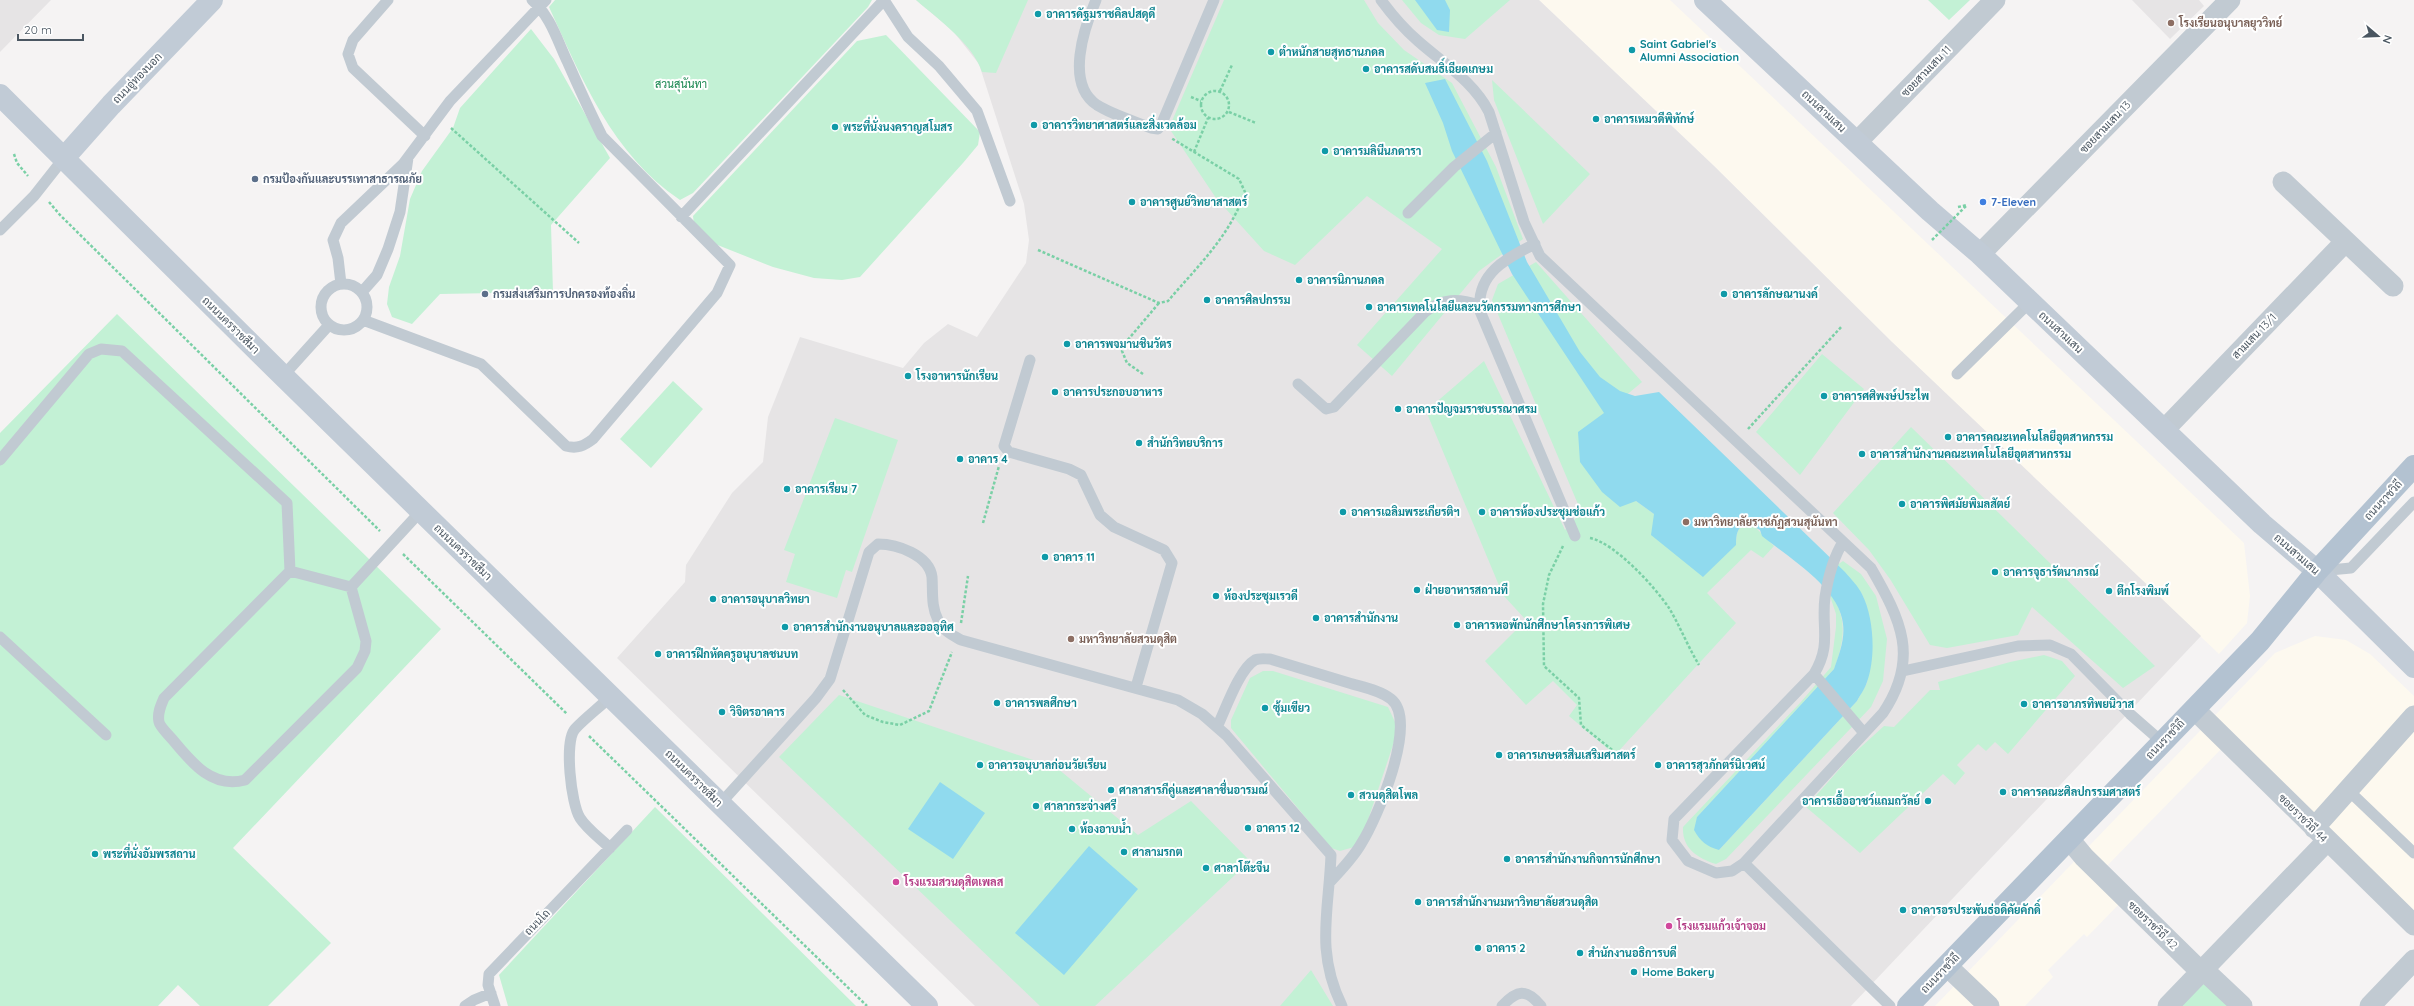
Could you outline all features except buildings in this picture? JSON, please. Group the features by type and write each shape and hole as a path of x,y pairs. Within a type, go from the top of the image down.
{"main road":[{"name":"ถนนอู่ทองนอก","path":"64,158 111,105 212,0"},
{"name":"ถนนสามเสน","path":"1705,0 1930,211 1980,254 2029,303 2262,524 2317,571 2414,667"},
{"name":"ถนนนครราชสีมา","path":"0,95 283,376 927,1006"},
{"name":"ถนนราชวิถี","path":"1908,1006 2278,621 2317,571 2414,466"}],"street":[{"name":"ซอยสามเสน 11","path":"1857,142 1994,0"},
{"name":"ซอยสามเสน 13","path":"1980,254 2230,0"},
{"path":"2283,182 2393,286"},
{"name":"สามเสน 13/1","path":"2164,430 2345,242"},
{"name":"ซอยราชวิถี 44","path":"2194,709 2414,925"},
{"path":"2168,1006 2202,971 2321,835 2348,790 2414,716"},
{"name":"ซอยราชวิถี 42","path":"2069,839 2084,857 2202,971 2208,974 2242,1006"},
{"path":"2370,1006 2414,960"},
{"path":"1947,966 1989,1006"}],"lane":[{"path":"388,0 353,40 348,54 353,68 425,136"},
{"path":"681,217 884,0 908,37 939,66 976,111 1010,201"},
{"path":"1096,0 1084,27 1079,60 1081,80 1087,96 1097,105 1151,128 1158,129 1162,123 1214,0"},
{"path":"1381,0 1406,30 1466,81 1480,95 1496,133 1531,247 1557,274 1871,568 1889,600 1902,645 1904,671 1893,698 1883,713 1744,863 1732,871 1716,873 1688,860 1672,840 1674,819 1816,677 1822,660 1826,641 1825,598 1835,556 1843,542"},
{"path":"341,284 338,258 333,240 341,223 408,158 450,101 539,2 552,25 588,109 602,136 730,265 727,274 712,298 593,439 584,446 573,448 566,446 481,364 363,320"},
{"path":"1408,213 1454,167 1481,143 1496,133"},
{"path":"1,228 39,189 64,158"},
{"path":"362,292 377,275 388,249 400,212 408,158"},
{"path":"1531,247 1494,268 1482,287 1479,305 1480,311 1575,536"},
{"path":"341,284 348,284 362,292 367,306 363,320 351,329 343,330 329,325 321,312 321,304 328,290 341,284"},
{"path":"1298,384 1326,409 1334,407 1425,312 1437,303 1463,300 1479,305"},
{"path":"1957,374 2029,303"},
{"path":"283,376 329,325"},
{"path":"0,460 90,354 101,349 122,351 285,500 289,507 290,572 164,698 159,710 159,723 193,764 221,782 233,784 245,780 357,668 365,651 366,641 351,587"},
{"path":"1030,360 1006,440 1006,449 1009,452 1069,469 1080,475 1100,515 1114,527 1164,550 1172,563 1136,687"},
{"path":"2317,571 2351,568 2414,502"},
{"path":"351,587 421,511"},
{"path":"720,804 816,698 830,679 869,552 878,544 886,544 911,552 922,559 932,576 932,603 938,621 947,632 957,638 1178,700 1202,714 1217,727 1331,855 1330,882 1324,932 1328,964 1342,1006"},
{"path":"290,572 351,587"},
{"path":"0,637 106,735"},
{"path":"1904,671 2018,646 2050,645 2071,654 2130,714 2162,742"},
{"path":"1217,727 1237,684 1249,664 1256,659 1277,661 1371,689 1392,699 1400,713 1402,734 1390,776 1370,828 1361,845 1330,882"},
{"path":"1816,677 1864,733"},
{"path":"610,848 580,819 574,806 569,751 570,738 575,728 611,696"},
{"path":"2348,790 2414,853"},
{"name":"ถนนโถ","path":"495,1006 488,985 489,974 627,830"},
{"path":"1744,863 1890,1006"},
{"path":"465,1006 474,1000 491,993"},
{"path":"1502,1006 1512,995 1521,993 1529,995 1541,1006"}],"path":[{"path":"1220,91 1232,65"},
{"path":"1211,91 1220,91 1228,97 1229,112 1217,120 1208,118 1202,110 1202,101 1211,91"},
{"path":"1229,112 1256,123"},
{"path":"439,117 579,243"},
{"path":"1194,152 1208,118"},
{"path":"1038,250 1159,303 1168,301 1226,233 1239,209 1244,192 1239,179 1158,129"},
{"path":"14,154 17,163 60,215 392,543 867,1006"},
{"path":"1932,240 1967,205"},
{"path":"1143,374 1127,363 1122,351 1126,342 1159,303"},
{"path":"1736,442 1842,326"},
{"path":"983,523 1001,460 1006,449"},
{"path":"1616,753 1581,725 1579,698 1544,666 1543,604 1549,575 1564,545 1575,536 1594,539 1612,548 1646,581 1669,608 1686,644 1699,665"},
{"path":"830,679 864,715 883,722 900,725 929,711 957,638 964,612 968,576"}],"shaded area":[{"path":"0,0 51,0 0,52"},
{"path":"916,0 1539,0 1713,165 1892,342 2201,636 1851,1006 975,1006 617,658 685,582 686,565 732,493 763,462 768,417 800,337 903,368 924,343 948,324 977,337 1026,263 1029,240 1024,204 979,64 953,31"},
{"path":"1539,0 1670,0 2244,543 2250,596 2247,623 2219,654 1892,342 1713,165"},
{"name":"โรงเรียนอนุบาลยุววิทย์","path":"2132,0 2199,0 2204,6 2170,39"},
{"path":"2315,636 2346,640 2370,654 2414,696 2414,934 2229,741 2100,873 2124,899 2087,937 2084,934 2048,970 2053,977 2025,1006 1935,1006 2275,653"}],"green space":[{"name":"สวนสุนันทา","path":"555,0 872,0 868,7 693,193 680,200 656,181 635,161 617,138 601,113 587,88 549,7"},
{"path":"916,0 1028,0 996,73 982,72 971,52 963,42"},
{"path":"1224,0 1364,0 1378,23 1404,50 1452,83 1496,167 1523,239 1479,271 1392,376 1357,345 1442,249 1367,196 1295,265 1264,251 1216,198 1169,128"},
{"path":"1402,0 1510,0 1465,39 1439,35 1421,23"},
{"path":"1928,0 1970,0 1949,20"},
{"path":"531,29 554,59 610,158 551,225 553,292 440,294 412,324 392,317 387,304 389,287 400,256 410,199 422,171 453,128 460,108"},
{"path":"886,35 980,132 978,145 860,277 842,280 814,278 773,267 715,244 694,225 693,216 857,41"},
{"path":"1492,80 1590,174 1543,224 1494,100"},
{"path":"1536,262 1642,382 1605,413 1636,501 1654,514 1736,545 1736,537 1739,529 1747,523 1754,526 1774,546 1763,558 1751,550 1707,593 1736,623 1615,755 1569,716 1577,705 1553,681 1526,705 1485,661 1526,620 1503,595 1426,411 1484,361 1565,530 1577,517 1580,509 1492,300 1498,284"},
{"path":"117,314 441,629 233,848 331,943 268,1006 200,1006 178,985 158,1006 0,1006 0,433"},
{"path":"1822,354 1864,389 1800,475 1756,432"},
{"path":"673,381 703,409 651,468 620,439"},
{"path":"835,418 898,440 852,572 846,570 837,598 786,582 795,554 784,550"},
{"path":"1911,427 2155,666 2123,688 2032,607 2018,635 1947,648 1930,645 1890,579 1869,550 1833,513"},
{"path":"1843,561 1861,574 1876,596 1887,639 1883,681 1871,707 1726,859 1716,864 1709,862 1697,855 1688,846 1683,834 1683,827 1800,703 1831,667 1836,627 1836,614 1829,593 1840,611 1843,630 1840,649 1834,669 1697,817 1719,850 1857,701 1867,683 1872,639 1866,605 1862,594 1837,565"},
{"path":"2044,655 2062,661 2075,676 2008,754 1995,742 1986,751 1978,744 1957,765 1965,773 1955,785 1943,774 1860,853 1806,807 1851,756 1884,726 1894,727 1930,690 1940,690 1938,682 2010,662"},
{"path":"1263,671 1273,671 1388,707 1395,722 1397,733 1365,829 1354,847 1340,851 1331,848 1231,728 1231,720 1250,678"},
{"path":"839,695 1057,768 1138,835 1191,801 1250,861 1095,1006 1040,1006 779,757"},
{"path":"655,807 856,1006 508,1006 499,975"},
{"path":"1311,970 1333,1006 1280,1006"},
{"path":"2198,982 2206,985 2228,1006 2174,1006"}],"water":[{"path":"1415,0 1445,0 1450,10 1449,32 1437,30"},
{"path":"1445,79 1487,161 1527,262 1580,352 1600,377 1620,391 1635,396 1659,392 1845,572 1862,594 1866,604 1871,626 1873,649 1870,672 1864,690 1857,701 1719,850 1704,843 1694,830 1697,817 1834,669 1843,636 1843,624 1840,611 1833,598 1811,574 1762,536 1760,530 1747,523 1738,531 1736,545 1703,577 1651,535 1654,514 1636,501 1620,507 1602,492 1580,462 1578,432 1604,413 1512,274 1452,151 1443,123 1425,83"},
{"path":"940,782 985,813 953,859 908,829"},
{"path":"1089,846 1138,889 1064,975 1015,933"}],"place":[{"name":"อาคารดัฐมราชคิลปสดุดี","path":"1038,14"},
{"name":"โรงเรียนอนุบาลยุววิทย์","path":"2171,23"},
{"name":"Saint Gabriel's Alumni Association","path":"1632,50"},
{"name":"ตำหนักสายสุทธานภดล","path":"1271,52"},
{"name":"อาคารสดับสนธิ์เฉียดเกษม","path":"1366,69"},
{"name":"อาคารเหมวดีพิทักษ์","path":"1596,119"},
{"name":"อาคารวิทยาศาสตร์และสิ่งเวดล้อม","path":"1034,125"},
{"name":"พระที่นั่งนงคราญสโมสร","path":"835,127"},
{"name":"อาคารมลินีนภดารา","path":"1325,151"},
{"name":"กรมป้องกันและบรรเทาสาธารณภัย","path":"255,179"},
{"name":"อาคารศูนย์วิทยาสาสตร์","path":"1132,202"},
{"name":"7-Eleven","path":"1983,202"},
{"name":"อาคารนิภานภดล","path":"1299,280"},
{"name":"กรมส่งเสริมการปกครองท้องถิ่น","path":"485,294"},
{"name":"อาคารลักษณานงค์","path":"1724,294"},
{"name":"อาคารศิลปกรรม","path":"1207,300"},
{"name":"อาคารเทคโนโลยีและนวัตกรรมทางการศึกษา","path":"1369,307"},
{"name":"อาคารพจมานชินวัตร","path":"1067,344"},
{"name":"โรงอาหารนักเรียน","path":"908,376"},
{"name":"อาคารประกอบอาหาร","path":"1055,392"},
{"name":"อาคารศศิพงษ์ประไพ","path":"1824,396"},
{"name":"อาคารปัญจมราชบรรณาศรม","path":"1398,409"},
{"name":"อาคารคณะเทคโนโลยีอุตสาหกรรม","path":"1948,437"},
{"name":"สำนักวิทยบริการ","path":"1139,443"},
{"name":"อาคารสำนักงานคณะเทคโนโลยีอุตสาหกรรม","path":"1862,454"},
{"name":"อาคาร 4","path":"960,459"},
{"name":"อาคารเรียน 7","path":"787,489"},
{"name":"อาคารพิศมัยพิมลสัตย์","path":"1902,504"},
{"name":"อาคารเฉลิมพระเกียรติฯ","path":"1343,512"},
{"name":"อาคารห้องประชุมช่อแก้ว","path":"1482,512"},
{"name":"มหาวิทยาลัยราชภัฏสวนสุนันทา","path":"1686,522"},
{"name":"อาคาร 11","path":"1045,557"},
{"name":"อาคารจุธารัตนาภรณ์","path":"1995,572"},
{"name":"ฝ่ายอาหารสถานที","path":"1417,590"},
{"name":"ตึกโรงพิมพ์","path":"2109,591"},
{"name":"ห้องประชุมเรวดี","path":"1216,596"},
{"name":"อาคารอนุบาลวิทยา","path":"713,599"},
{"name":"อาคารสำนักงาน","path":"1316,618"},
{"name":"อาคารหอพักนักศึกษาโครงการพิเศษ","path":"1457,625"},
{"name":"อาคารสำนักงานอนุบาลและอออุทิศ","path":"785,627"},
{"name":"มหาวิทยาลัยสวนดุสิต","path":"1071,639"},
{"name":"อาคารฝึกหัดครูอนุบาลชนบท","path":"658,654"},
{"name":"อาคารพลศึกษา","path":"997,703"},
{"name":"อาคารอาภรทิพยนิวาส","path":"2024,704"},
{"name":"ซุ้มเขียว","path":"1265,708"},
{"name":"วิจิตรอาคาร","path":"722,712"},
{"name":"อาคารเกษตรสินเสริมศาสตร์","path":"1499,755"},
{"name":"อาคารอนุบาลก่อนวัยเรียน","path":"980,765"},
{"name":"อาคารสุวภักตร์นิเวศน์","path":"1658,765"},
{"name":"ศาลาสารภีคู่และศาลาชื่นอารมณ์","path":"1111,790"},
{"name":"อาคารคณะศิลปกรรมศาสตร์","path":"2003,792"},
{"name":"สวนดุสิตโพล","path":"1351,795"},
{"name":"อาคารเอื้ออาชว์แถมถวัลย์","path":"1928,801"},
{"name":"ศาลากระจ่างศรี","path":"1036,806"},
{"name":"อาคาร 12","path":"1248,828"},
{"name":"ห้องอาบน้ำ","path":"1072,829"},
{"name":"ศาลามรกต","path":"1124,852"},
{"name":"พระที่นั่งอัมพรสถาน","path":"95,854"},
{"name":"อาคารสำนักงานกิจการนักศีกษา","path":"1507,859"},
{"name":"ศาลาโต๊ะจีน","path":"1206,868"},
{"name":"โรงแรมสวนดุสิตเพลส","path":"896,882"},
{"name":"อาคารสำนักงานมหาวิทยาลัยสวนดุสิต","path":"1418,902"},
{"name":"อาคารอรประพันธ่อดิคัยคักดิ์","path":"1903,910"},
{"name":"โรงแรมแก้วเจ้าจอม","path":"1669,926"},
{"name":"อาคาร 2","path":"1478,948"},
{"name":"สำนักงานอธิการบดี","path":"1580,953"},
{"name":"Home Bakery","path":"1634,972"}]}
